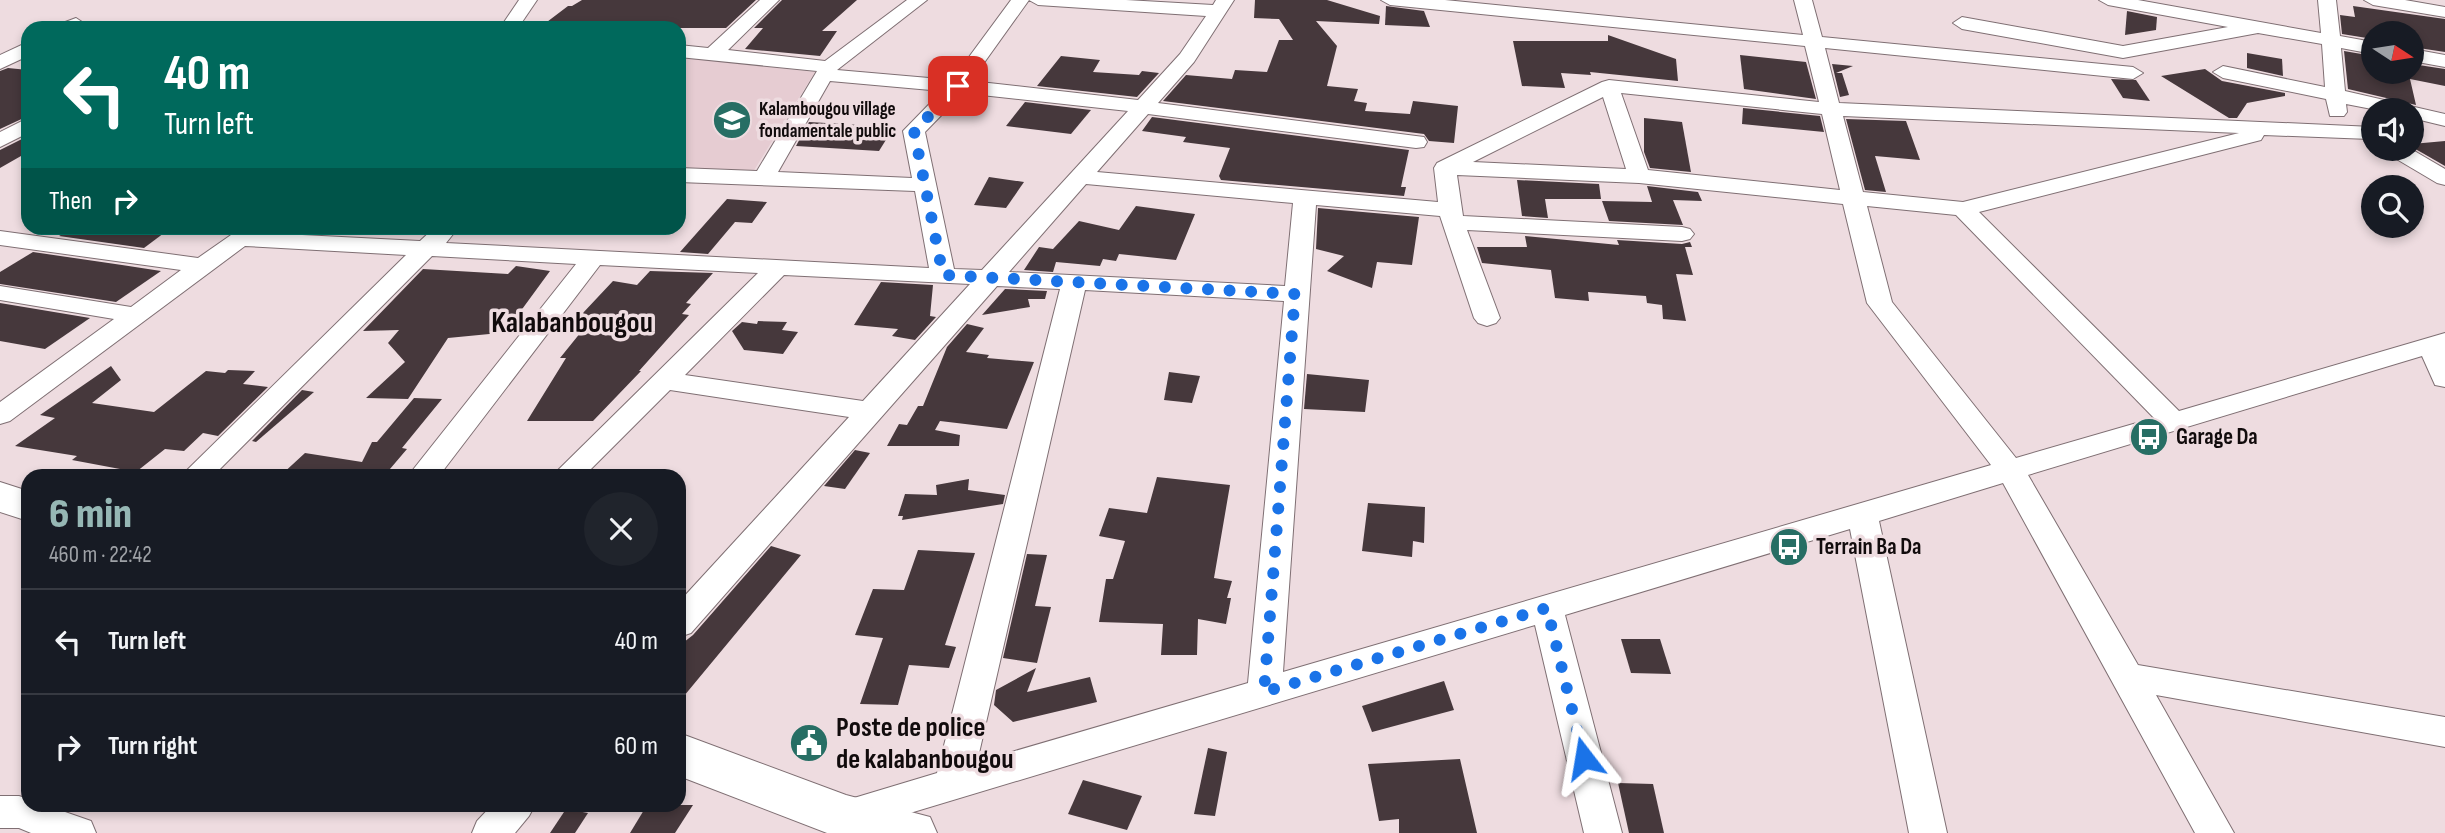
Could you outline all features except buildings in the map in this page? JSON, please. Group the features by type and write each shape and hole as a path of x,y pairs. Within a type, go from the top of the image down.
{"street":[{"path":"514,21 528,0"},
{"path":"712,55 770,0"},
{"path":"764,178 827,71 918,0"},
{"path":"943,275 914,131 958,86 1020,0"},
{"path":"1038,0 1221,5"},
{"path":"1390,0 2133,73"},
{"path":"1803,0 1880,303 2010,470 2215,833"},
{"path":"2108,0 2361,46"},
{"path":"2327,0 2337,112 2361,127"},
{"path":"2372,0 2445,12"},
{"path":"686,616 1187,58 1221,5"},
{"path":"1962,23 2123,52 2259,27"},
{"path":"0,63 21,52"},
{"path":"686,52 827,71 1144,106 1416,142"},
{"path":"2424,57 2445,61"},
{"path":"0,63 21,65"},
{"path":"2223,72 2361,100"},
{"path":"1609,86 1639,176"},
{"path":"1445,168 1609,86 1830,109 2361,133"},
{"path":"2424,115 2445,120"},
{"path":"0,142 21,128"},
{"path":"1445,168 1639,176 1963,209 2284,129"},
{"path":"0,142 21,144"},
{"path":"2416,161 2445,178"},
{"path":"1445,168 1451,216 1487,318"},
{"path":"686,175 927,185"},
{"path":"1080,177 1305,197 1451,216 1682,234"},
{"path":"1264,692 1305,197"},
{"path":"1963,209 2174,422"},
{"path":"0,415 245,235"},
{"path":"270,235 425,249 1295,294"},
{"path":"204,469 440,235"},
{"path":"0,237 203,266"},
{"path":"428,469 594,257"},
{"path":"574,469 778,267"},
{"path":"953,785 1074,283"},
{"path":"0,293 136,315"},
{"path":"845,817 2437,343 2445,379"},
{"path":"663,380 870,411"},
{"path":"0,496 21,504"},
{"path":"1862,514 1928,833"},
{"path":"1547,608 1603,833"},
{"path":"2128,677 2445,732"},
{"path":"686,757 845,817 911,833"},
{"path":"491,833 510,812"},
{"path":"12,814 77,833"}],"shaded area":[{"name":"Kalambougou village fondamentale public","path":"686,58 815,72 753,172 686,168"}],"place":[{"name":"Kalambougou village fondamentale public","path":"732,120"},
{"name":"Garage Da","path":"2149,437"},
{"name":"Terrain Ba Da","path":"1789,547"},
{"name":"Poste de police de kalabanbougou","path":"809,743"}],"district":[{"name":"Kalabanbougou","path":"572,323"}],"route":[{"path":"958,86 914,131 943,275 1295,294 1264,692 1547,608 1584,758"}]}
